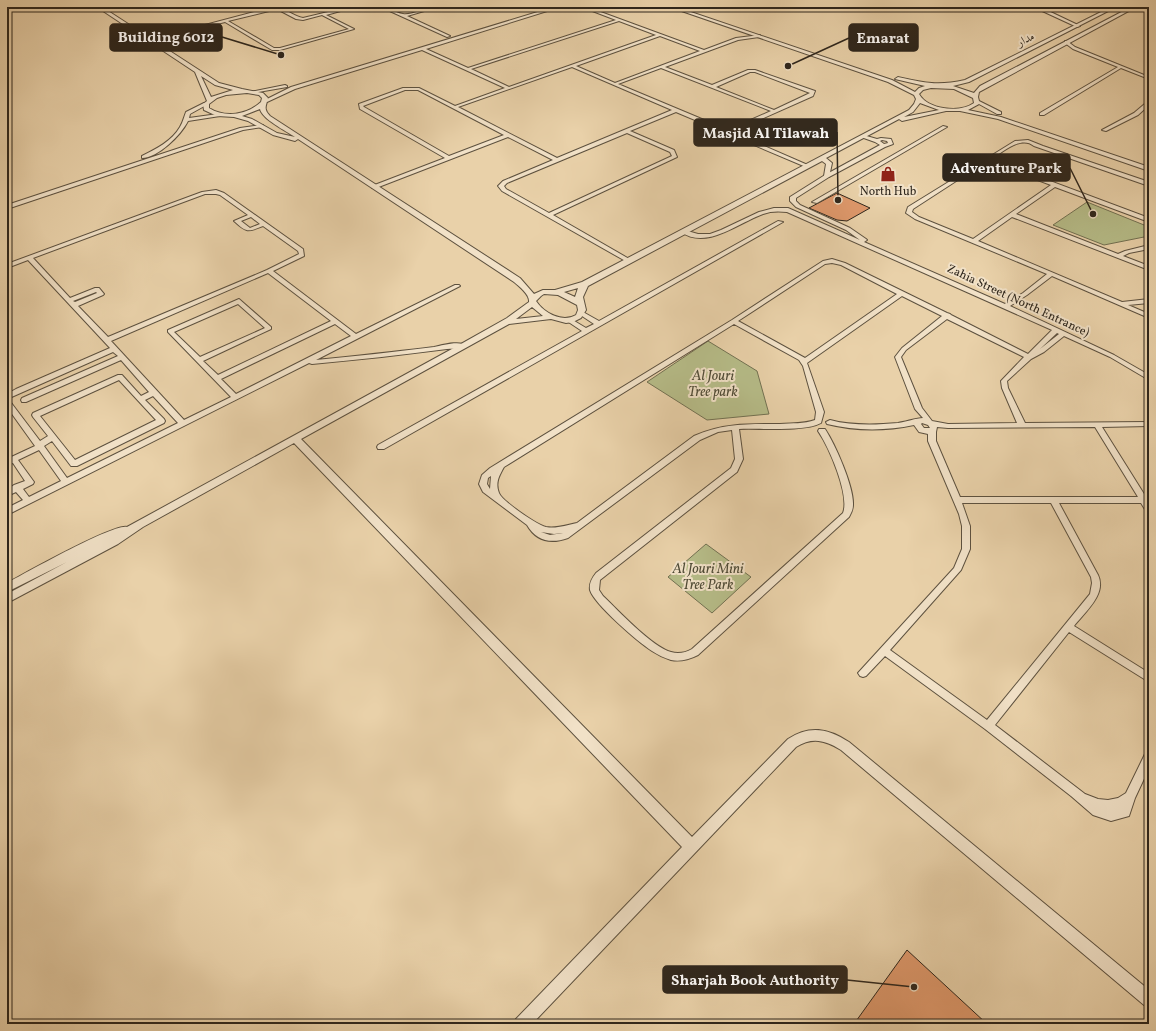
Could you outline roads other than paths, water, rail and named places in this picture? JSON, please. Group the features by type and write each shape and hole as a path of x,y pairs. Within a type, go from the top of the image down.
{"highway":[{"path":"7,9 14,7"}],"street":[{"path":"99,7 220,86 261,94 264,103 263,112 268,117 516,280 527,290 541,311 552,317"},
{"path":"150,40 276,8 300,19 324,15 354,7"},
{"path":"383,7 448,36"},
{"path":"403,16 436,7"},
{"path":"252,92 284,87 546,7"},
{"path":"230,115 249,112 287,90 558,7"},
{"path":"584,7 703,51"},
{"path":"672,7 890,81 918,96 931,106 950,110"},
{"path":"686,7 897,78 931,86 945,86 963,90 1002,114 1149,163"},
{"path":"1034,7 1040,7 1064,19 1080,24"},
{"name":"مدار","path":"945,86 967,82 1114,7"},
{"name":"مدار","path":"962,110 975,106 977,91 982,87 1134,7"},
{"path":"225,21 273,49 280,49 352,29 324,15"},
{"path":"468,69 619,20"},
{"path":"737,39 743,34 744,31"},
{"path":"455,107 660,35"},
{"path":"615,84 737,39 758,36"},
{"path":"1066,42 1078,50 1149,78"},
{"path":"1057,47 1078,50"},
{"path":"422,48 509,88"},
{"path":"572,66 808,166"},
{"path":"661,67 774,111"},
{"path":"1042,114 1121,67"},
{"path":"712,87 749,71 755,71 813,92 811,95 728,132"},
{"path":"198,72 201,84 209,94 208,102 205,106 209,111 250,120 275,134 301,140"},
{"path":"7,599 114,541 139,524 504,324 542,292 554,292 585,284 914,109 917,105 918,96 921,89 931,86"},
{"path":"449,158 360,106 365,103 413,88 421,90 557,160"},
{"path":"139,163 141,159 161,148 175,137 187,120 188,113 223,94 241,91"},
{"path":"1104,130 1136,114 1149,103"},
{"path":"629,261 504,190 501,186 505,182 676,110"},
{"path":"869,133 902,119 950,110 962,110 999,118 1149,169"},
{"path":"187,120 218,114"},
{"path":"7,206 242,129 261,126"},
{"path":"814,202 945,127"},
{"path":"549,215 676,157 672,152 627,131"},
{"path":"869,133 902,152"},
{"path":"374,187 508,135"},
{"path":"876,248 843,226 795,204 793,197 827,176 888,143 909,148"},
{"path":"1149,184 1041,146 1024,143 1012,144 915,206 914,212 924,221 1149,316"},
{"path":"822,158 829,163 827,176"},
{"path":"988,160 1149,220"},
{"path":"974,241 1013,215 1054,184"},
{"path":"7,266 204,193 216,192 222,194 303,252 297,259 107,340"},
{"path":"684,232 694,235 718,233 772,209 788,210 876,248"},
{"path":"798,214 807,210"},
{"path":"252,215 237,221 249,230 264,224"},
{"path":"1013,215 1149,268"},
{"path":"381,448 780,222"},
{"path":"835,230 841,229 843,226"},
{"path":"1119,256 1127,252 1149,247"},
{"name":"Zahia Street (North Entrance)","path":"876,248 1064,333 1112,356 1149,378"},
{"path":"29,258 72,302 183,424"},
{"path":"1029,357 948,315 849,268 830,265 817,268 493,470 483,480 486,490 529,523 538,535 551,539 565,536 576,526 704,434 719,429 803,426 818,421 845,426 1149,424"},
{"path":"269,271 356,337"},
{"path":"1008,307 1021,300 1025,294 1051,274"},
{"path":"516,280 569,297 579,304"},
{"path":"582,314 579,304 579,294 585,284"},
{"path":"7,512 457,286"},
{"path":"804,362 902,293"},
{"path":"199,360 269,328 239,301 170,331 236,398"},
{"path":"1118,302 1149,301"},
{"path":"1141,302 1140,307 1142,313"},
{"path":"582,314 599,324"},
{"path":"569,320 582,314"},
{"path":"932,441 931,426 919,409 900,364 899,354 948,315"},
{"path":"504,324 522,319 552,317 569,320 586,331"},
{"path":"734,320 795,354 804,362 820,412 833,425 829,440"},
{"path":"217,378 335,322"},
{"path":"1022,425 1004,388 1004,381 1056,330"},
{"path":"1029,357 1042,351 1064,333"},
{"path":"307,362 411,352 452,346 464,346"},
{"path":"7,397 114,349"},
{"path":"100,355 107,364"},
{"path":"66,482 9,405 24,400 122,357"},
{"path":"120,377 140,399 161,421 74,464 36,415 120,377"},
{"path":"18,391 24,400"},
{"path":"140,399 154,392"},
{"path":"863,673 950,580 962,560 966,549 966,532 958,500 932,441 920,426 919,409"},
{"path":"735,428 739,459 734,470 599,575 594,583 594,591 600,598 653,646 671,656 688,656 695,652 843,519 848,511 849,501 829,440 816,426 820,412"},
{"path":"1097,425 1142,500 1149,509"},
{"path":"803,426 821,431 832,430 845,426"},
{"path":"7,492 30,482 10,461 39,447 43,442 53,437"},
{"path":"295,439 691,846"},
{"path":"17,488 28,502"},
{"path":"958,500 1142,500"},
{"path":"988,726 1070,628 1094,595 1096,583 1091,570 1053,500"},
{"path":"7,588 94,542 139,524"},
{"path":"1070,628 1149,678"},
{"path":"885,651 988,726 1075,792 1097,811 1111,816 1125,812 1130,797 1149,757"},
{"path":"521,1024 792,743 800,736 811,733 823,734 845,746 1149,1000"}],"place":[{"name":"Building 6012","path":"281,55"},
{"name":"Emarat","path":"788,66"},
{"name":"North Hub","path":"888,174"},
{"name":"Masjid Al Tilawah","path":"838,200"},
{"name":"Adventure Park","path":"1093,214"},
{"name":"Sharjah Book Authority","path":"914,987"}],"park label":[{"name":"Al Jouri Tree park","path":"713,384"},
{"name":"Al Jouri Mini Tree Park","path":"708,578"}]}
